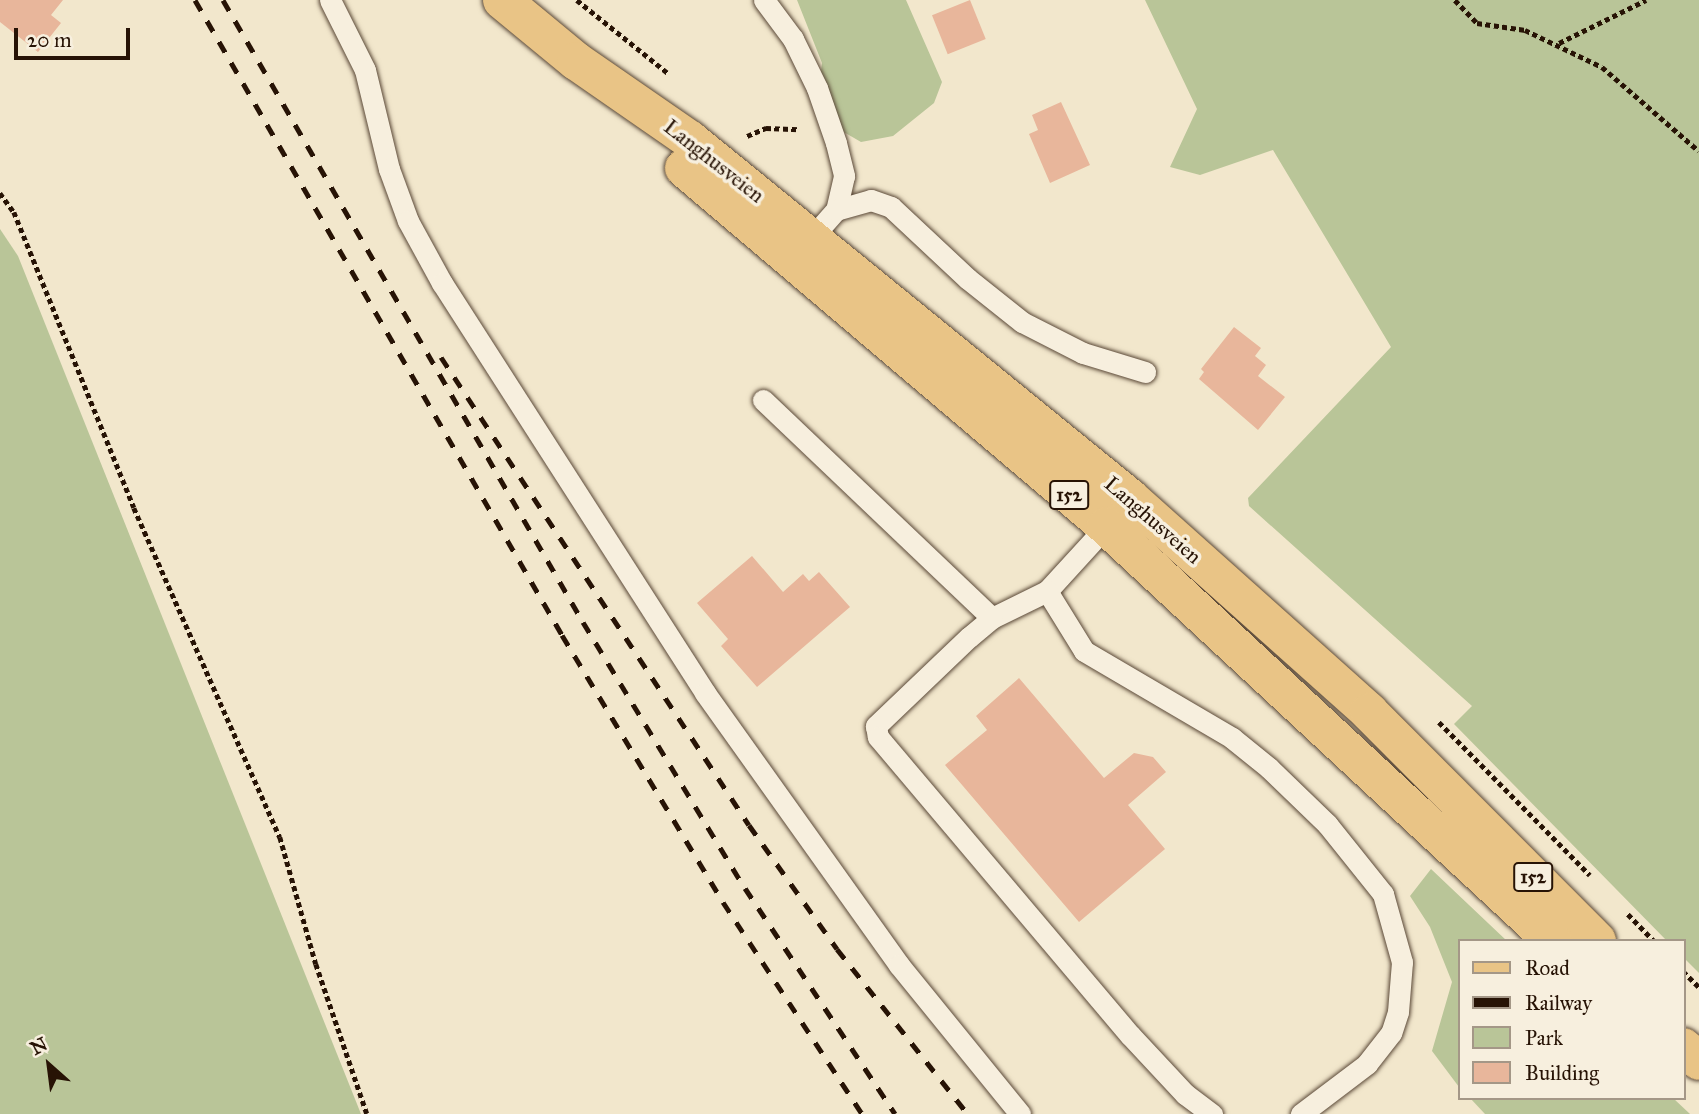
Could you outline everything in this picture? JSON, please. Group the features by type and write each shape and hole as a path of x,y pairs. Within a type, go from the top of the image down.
{"main road":[{"name":"Langhusveien","path":"502,0 576,61 690,140 813,236 1118,512 1551,939"},
{"name":"Langhusveien","path":"1118,512 1369,712 1595,939"}],"lane":[{"path":"330,0 365,70 389,169 408,221 442,283 705,693 899,965 1020,1114"},
{"path":"764,0 793,39 836,143 844,176 813,236"},
{"path":"813,236 871,200 891,207 1022,322 1083,353 1145,372"},
{"path":"763,400 992,618"},
{"path":"1118,512 1046,591 992,618 876,726 878,737 1130,1035 1185,1094 1212,1114"},
{"path":"1046,591 1084,651 1212,725 1260,760 1327,824 1383,894 1402,962 1398,1013 1391,1033 1367,1064 1301,1114"}],"path":[{"path":"577,0 605,23"},
{"path":"1455,0 1477,23 1525,30 1558,43 1602,67 1699,151"},
{"path":"1558,43 1646,0"},
{"path":"745,136 789,125 836,143"},
{"path":"0,194 20,225 134,508 280,837 316,964 367,1114"},
{"path":"1685,973 1699,987"}],"green space":[{"path":"797,0 906,0 942,82 934,103 893,136 861,142 816,116 822,63"},
{"path":"1145,0 1699,0 1699,973 1685,959 1685,939 1665,939 1454,724 1472,706 1249,506 1248,498 1391,347 1273,150 1200,175 1170,167 1197,109"},
{"path":"0,229 18,256 361,1114 0,1114"},
{"path":"1431,869 1505,939 1458,939 1458,1086 1432,1051 1452,982 1430,927 1410,896"},
{"path":"1472,1100 1675,1100 1690,1114 1485,1114"}],"building":[{"path":"0,0 63,0 51,15 61,23 38,52 0,22"},
{"path":"970,0 986,39 948,54 932,15"},
{"path":"1061,102 1090,165 1050,183 1029,134 1038,130 1032,115"},
{"path":"1234,327 1261,348 1255,356 1266,365 1258,376 1285,397 1258,430 1199,379 1204,372 1201,369"},
{"path":"752,556 783,592 803,574 809,581 819,572 850,607 757,687 721,646 728,639 697,603"},
{"path":"1019,678 1104,778 1134,753 1153,757 1166,772 1128,805 1165,849 1079,922 945,765 987,730 976,716"}],"railway":[{"path":"195,0 562,635 723,902 862,1114"},
{"path":"223,0 583,622 745,888 895,1114"},
{"path":"441,357 749,825 837,949 968,1114"}]}
